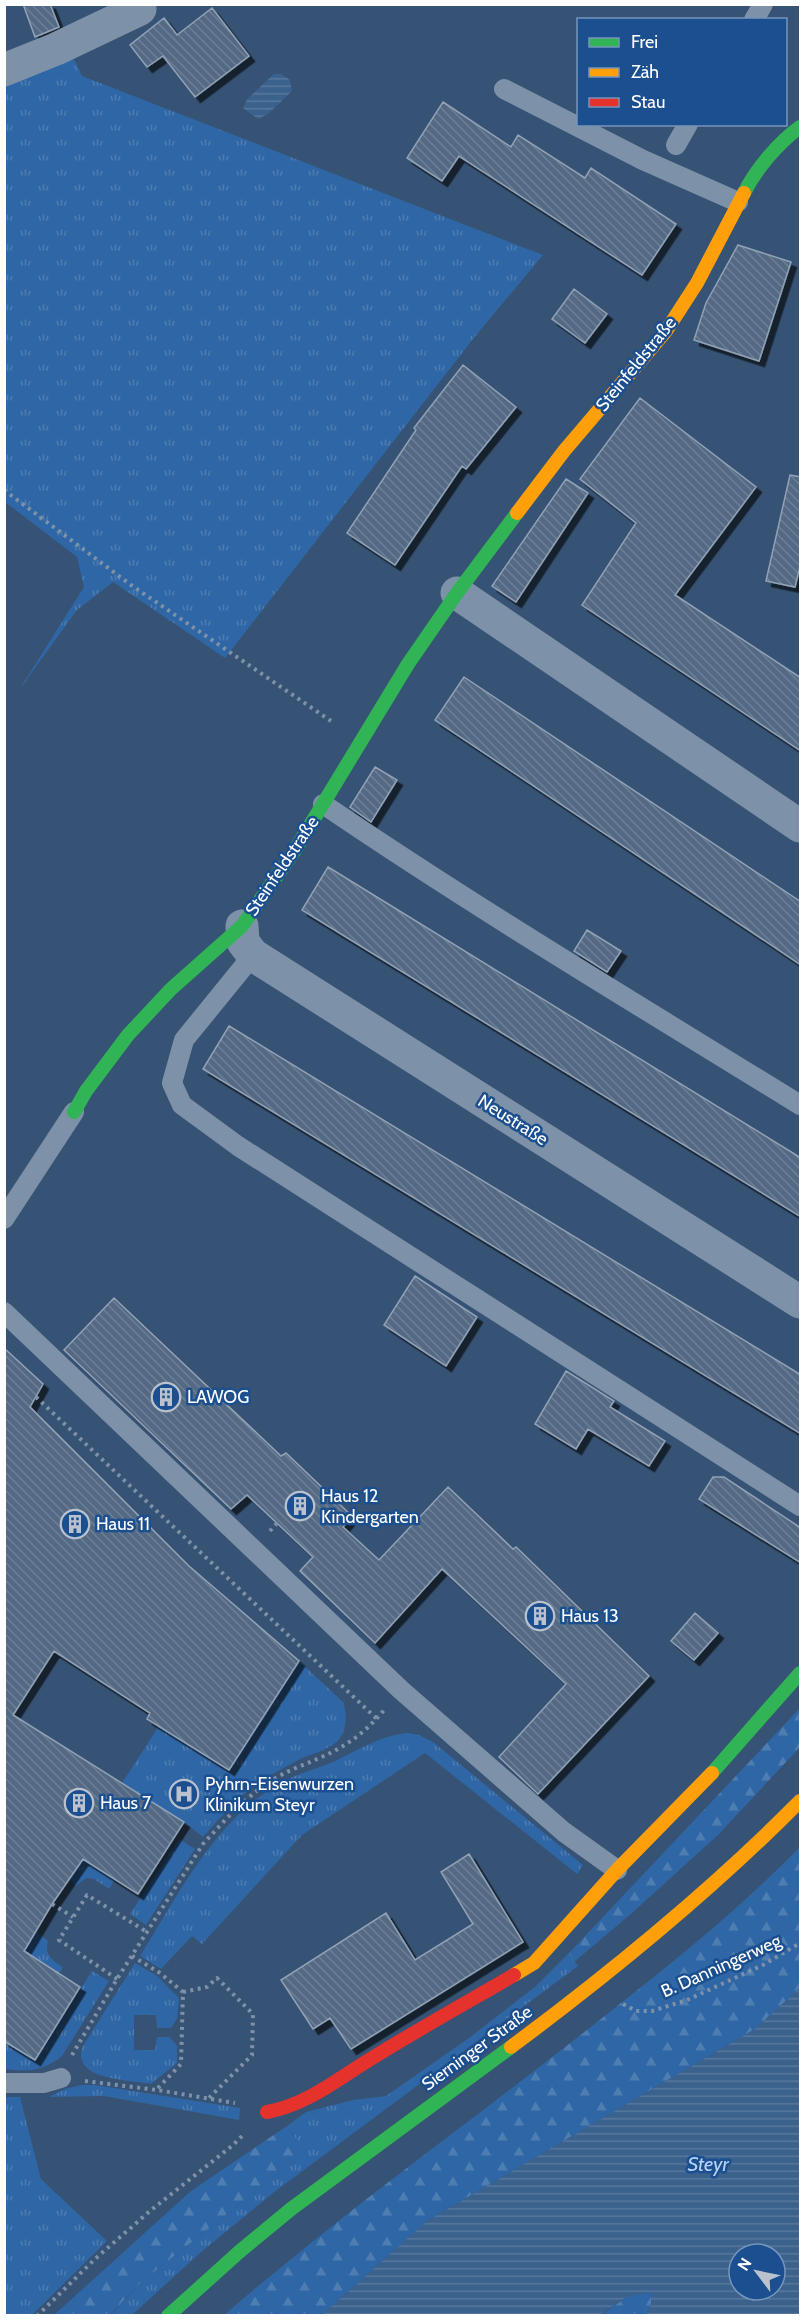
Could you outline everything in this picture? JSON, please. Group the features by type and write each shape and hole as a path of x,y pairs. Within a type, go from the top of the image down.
{"street":[{"path":"4,70 56,49 145,7"},
{"name":"Steinfeldstraße","path":"74,1112 128,1035 171,989 248,940 269,889 408,664 457,593 564,452 666,331 697,283 750,181 787,136 801,127"},
{"path":"457,593 801,826"},
{"name":"Neustraße","path":"248,940 801,1302"},
{"path":"267,2112 284,2109 321,2092 369,2060 534,1964 617,1870 712,1773 801,1672"},
{"name":"Sierninger Straße","path":"168,2316 271,2224 558,2011 690,1906 801,1801"}],"lane":[{"path":"755,18 763,4"},
{"path":"504,89 643,160 738,202"},
{"path":"676,145 687,126"},
{"path":"323,804 383,845 535,941 801,1105"},
{"path":"248,940 184,1041 172,1083 182,1105 238,1146 801,1506"},
{"path":"4,1220 74,1112"},
{"path":"4,1312 401,1690 564,1832 617,1870"},
{"path":"4,2083 44,2083 61,2078"}],"path":[{"path":"4,490 130,585 362,741"},
{"path":"36,1397 377,1719"},
{"path":"37,2316 94,2259 233,2145 267,2112 246,2105 156,2090 61,2078 74,2050 203,1844 244,1800 274,1778 335,1751 369,1728 401,1690"},
{"path":"117,1979 59,1940 87,1895 147,1932"},
{"path":"52,1904 73,1917"},
{"name":"B. Danningerweg","path":"619,1999 626,2007 636,2011 652,2011 687,2000 754,1969 801,1943"},
{"path":"132,1956 160,1973 183,1992"},
{"path":"183,1992 207,1987 217,1978 253,2014 252,2055 207,2100"},
{"path":"156,2090 181,2064 183,1992"}],"green space":[{"path":"72,55 82,76 543,255 473,339 225,658 113,582 77,610 19,690 84,587 77,557 5,502 4,82"},
{"path":"299,1661 344,1703 346,1717 344,1732 337,1742 324,1750 302,1758 263,1779 237,1799 203,1837 184,1822 122,1783 159,1726 229,1770"},
{"path":"800,1708 800,1747 718,1835 574,1962 569,1953"},
{"path":"407,1733 419,1735 433,1742 583,1865 577,1874 425,1753 302,1835 202,1944 192,1936 161,1969 140,1956 201,1859 238,1815 260,1796 296,1775 335,1761 388,1737"},
{"path":"179,1839 195,1849 146,1925 130,1914"},
{"path":"60,1845 115,1879 109,1889 94,1879 86,1878 76,1886 70,1878"},
{"path":"800,1847 800,1988 755,2029 427,2221 322,2315 223,2316 322,2234 671,1963 737,1907"},
{"path":"36,1931 48,1941 47,1950 50,1957 63,1967 59,1973 5,1938"},
{"path":"569,1953 578,1966 273,2193 200,2253 132,2315 110,2316 140,2283 305,2152 287,2126 306,2112 353,2100 386,2096 469,2038 536,1986"},
{"path":"135,1963 157,1976 179,1998 177,2019 171,2028 157,2028 156,2015 134,2015 134,2050 155,2050 157,2037 170,2037 177,2046 177,2063 151,2084 117,2079 93,2072 85,2066 81,2057 83,2046"},
{"path":"92,1971 109,1981 62,2056 49,2065 35,2069 5,2069 4,2041 35,2060"},
{"path":"81,2085 95,2085 240,2108 239,2120 104,2096 49,2097 65,2089"},
{"path":"4,2097 20,2097 41,2179 107,2241 32,2315 5,2315"},
{"path":"287,2126 305,2152 140,2283 110,2315 54,2315 191,2191"},
{"path":"652,2292 651,2304 646,2315 600,2316 628,2296"}],"water":[{"path":"274,74 281,74 290,80 292,91 268,114 258,119 243,108 247,99"},
{"name":"Steyr","path":"800,1988 800,2315 646,2315 651,2304 652,2292 628,2296 600,2315 322,2315 427,2221 755,2029"}],"building":[{"path":"23,4 50,4 59,27 35,37"},
{"path":"212,8 249,56 195,97 163,56 147,67 130,45 164,18 177,35"},
{"path":"443,102 511,147 518,135 585,178 591,168 676,224 642,275 459,156 442,181 407,158"},
{"path":"738,245 791,262 759,361 694,340 706,303"},
{"path":"574,289 607,314 585,343 552,319"},
{"path":"463,365 516,407 466,469 462,466 395,565 347,533 416,430 414,428"},
{"path":"640,398 756,487 675,595 801,678 801,751 582,605 636,523 580,479"},
{"path":"790,475 801,477 801,562 795,587 766,581"},
{"path":"566,479 588,493 516,602 492,586"},
{"path":"464,677 801,902 801,965 435,720"},
{"path":"375,767 397,780 371,822 350,807"},
{"path":"328,867 801,1158 801,1217 302,910"},
{"path":"587,930 621,951 607,972 574,951"},
{"path":"229,1026 801,1375 801,1434 203,1069"},
{"path":"415,1276 477,1317 446,1366 384,1325"},
{"path":"114,1298 281,1456 286,1453 352,1516 343,1527 379,1560 448,1487 513,1549 516,1547 649,1676 538,1794 499,1757 566,1684 442,1569 375,1643 300,1571 313,1557 247,1495 231,1509 64,1350"},
{"name":"Haus 11","path":"4,1348 43,1384 30,1407 189,1566 299,1661 229,1770 147,1719 150,1713 54,1651 13,1715 184,1822 138,1894 83,1859 52,1904 24,1951 80,1987 35,2060 4,2041"},
{"path":"566,1371 614,1401 610,1407 665,1441 649,1466 588,1429 576,1449 535,1424"},
{"path":"713,1477 724,1477 801,1528 801,1563 699,1499"},
{"path":"695,1613 718,1633 694,1660 671,1641"},
{"path":"469,1854 523,1942 351,2049 330,2018 313,2029 281,1980 386,1913 415,1960 473,1924 441,1872"}],"traffic: fast":[{"path":"744,193 768,157 800,127"},
{"path":"74,1112 86,1091 128,1035 171,989 242,926 295,850 408,664 457,593 517,513"},
{"path":"712,1773 800,1673"},
{"path":"168,2316 291,2209 511,2047"}],"traffic: slow":[{"path":"517,513 564,451 666,331 697,283 744,193"},
{"path":"514,1975 534,1963 617,1870 712,1773"},
{"path":"511,2047 660,1929 732,1867 800,1801"}],"traffic: jam":[{"path":"267,2112 308,2098 514,1975"}],"place":[{"name":"LAWOG","path":"166,1397"},
{"name":"Haus 12 Kindergarten","path":"300,1506"},
{"name":"Haus 11","path":"75,1524"},
{"name":"Haus 13","path":"540,1616"},
{"name":"Pyhrn-Eisenwurzen Klinikum Steyr","path":"184,1794"},
{"name":"Haus 7","path":"79,1803"}]}
